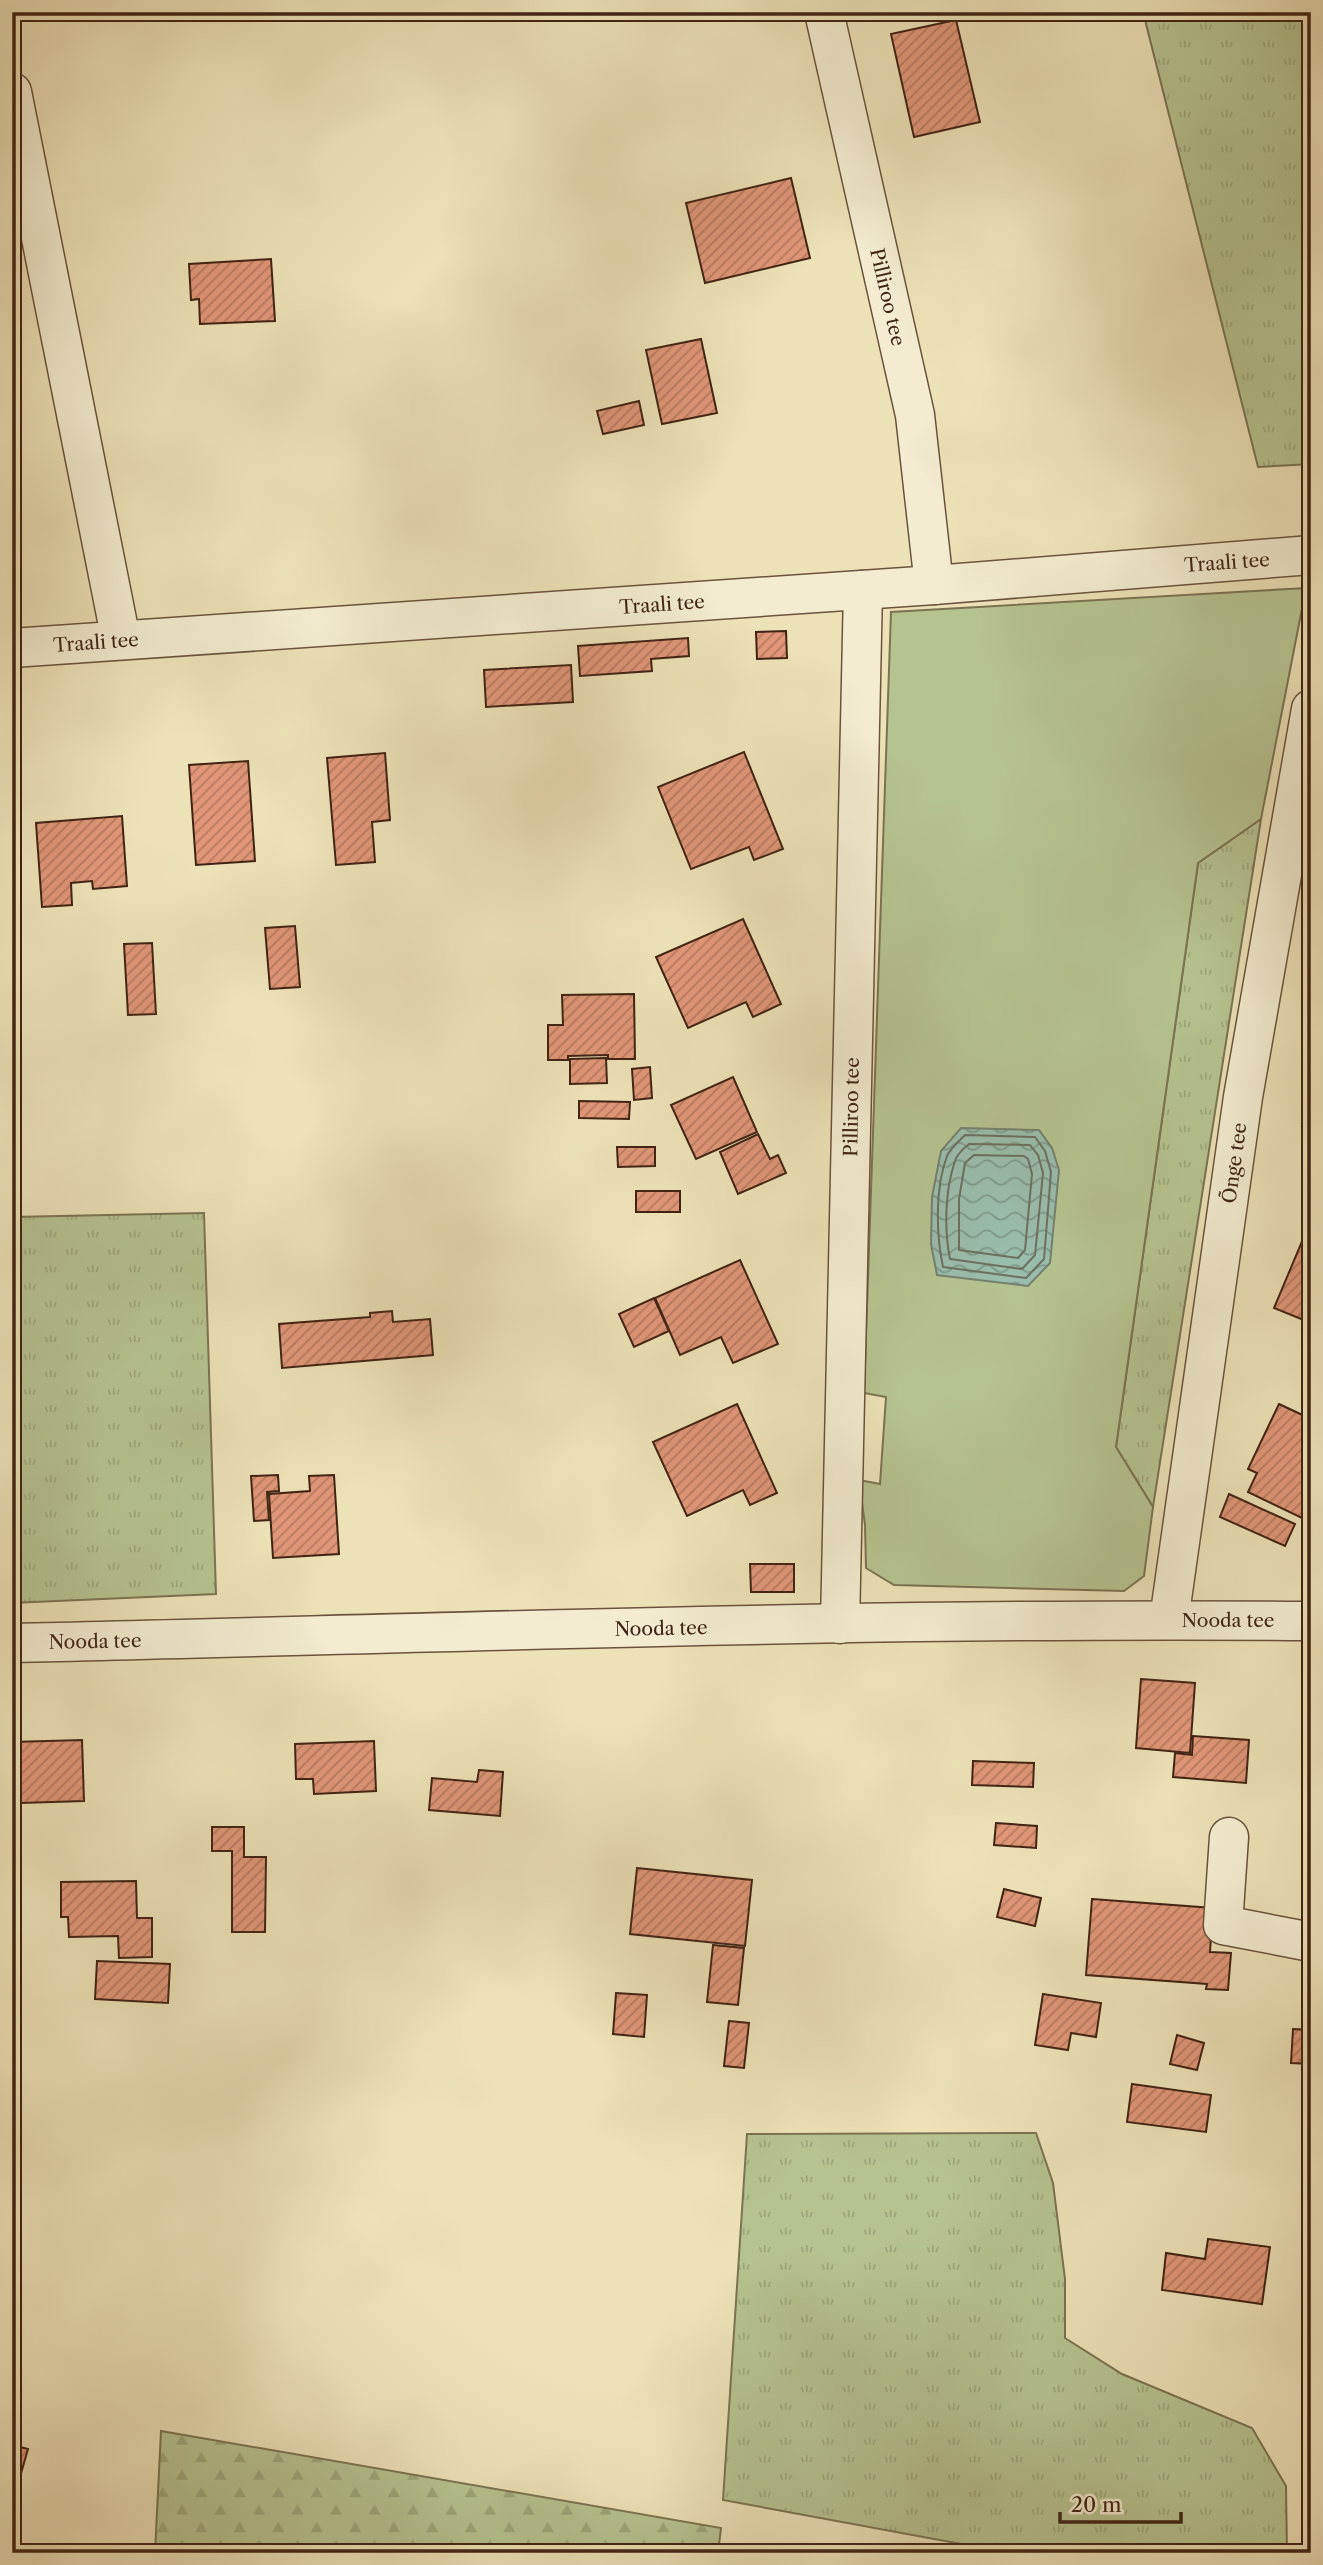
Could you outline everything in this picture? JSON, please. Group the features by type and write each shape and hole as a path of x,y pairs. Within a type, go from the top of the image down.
{"street":[{"name":"Pilliroo tee","path":"824,12 915,415 934,585"},
{"path":"12,92 121,640"},
{"name":"Traali tee","path":"12,648 934,585 1311,555"},
{"name":"Pilliroo tee","path":"840,1624 863,590"},
{"name":"Õnge tee","path":"1169,1620 1243,1097 1311,709"},
{"name":"Nooda tee","path":"12,1643 840,1624 1311,1621"},
{"path":"1229,1837 1223,1926 1311,1942"}],"green space":[{"path":"1143,12 1311,12 1311,464 1258,467"},
{"path":"1306,588 1261,819 1198,863 1116,1447 1153,1507 1144,1576 1124,1591 894,1585 866,1568 865,1525 859,1480 880,1484 886,1397 864,1393 891,612"},
{"path":"1261,819 1153,1507 1116,1447 1198,863"},
{"path":"204,1213 216,1594 12,1603 12,1217"},
{"path":"1036,2133 1053,2183 1065,2279 1065,2338 1122,2374 1252,2428 1286,2486 1287,2553 1010,2553 723,2500 747,2134"},
{"path":"161,2431 721,2528 718,2553 155,2553"}],"water":[{"path":"961,1128 1039,1130 1052,1148 1059,1170 1050,1263 1028,1286 937,1275 931,1244 932,1197 941,1151"}],"building":[{"path":"956,20 980,122 914,137 891,34"},
{"path":"791,178 810,258 705,283 686,203"},
{"path":"271,259 275,321 200,324 199,299 191,300 189,264"},
{"path":"701,339 717,413 662,424 646,350"},
{"path":"639,401 644,425 603,434 597,411"},
{"path":"786,631 787,658 757,659 756,632"},
{"path":"688,638 689,656 651,659 652,671 580,676 578,646"},
{"path":"571,665 573,702 486,707 484,670"},
{"path":"744,752 783,849 754,860 749,847 691,869 658,787"},
{"path":"385,753 390,820 372,822 375,862 336,865 327,758"},
{"path":"248,761 255,861 196,865 189,765"},
{"path":"122,816 127,886 93,889 92,881 71,883 72,905 42,907 36,823"},
{"path":"743,919 781,1004 753,1017 746,1002 688,1028 656,957"},
{"path":"295,926 300,987 270,989 265,928"},
{"path":"152,943 156,1014 128,1015 124,944"},
{"path":"634,994 635,1059 608,1059 608,1055 568,1056 568,1060 548,1060 548,1025 563,1025 562,995"},
{"path":"606,1058 607,1083 570,1084 570,1059"},
{"path":"650,1067 652,1098 634,1100 632,1069"},
{"path":"733,1077 757,1132 696,1159 671,1105"},
{"path":"579,1101 630,1102 629,1119 579,1118"},
{"path":"1311,1107 1311,1130 1302,1126"},
{"path":"758,1134 770,1159 778,1155 786,1173 738,1194 720,1152"},
{"path":"617,1147 655,1147 655,1166 618,1167"},
{"path":"636,1191 680,1191 680,1212 636,1212"},
{"path":"1311,1220 1311,1323 1274,1308"},
{"path":"740,1260 778,1344 733,1363 721,1337 680,1355 655,1298"},
{"path":"654,1298 669,1331 634,1347 619,1314"},
{"path":"392,1311 393,1322 430,1319 433,1355 282,1368 279,1324 370,1317 370,1313"},
{"path":"737,1404 777,1493 750,1505 743,1490 687,1516 653,1442"},
{"path":"1279,1404 1311,1419 1311,1487 1306,1497 1311,1499 1311,1506 1304,1519 1248,1492 1257,1473 1248,1469"},
{"path":"278,1475 279,1491 267,1492 269,1520 254,1521 251,1476"},
{"path":"334,1475 339,1554 273,1558 269,1494 310,1491 309,1476"},
{"path":"1229,1494 1295,1524 1285,1546 1220,1517"},
{"path":"750,1564 794,1564 794,1592 751,1592"},
{"path":"1141,1679 1195,1683 1190,1753 1136,1748"},
{"path":"1193,1736 1249,1740 1246,1783 1173,1777 1175,1753 1192,1755"},
{"path":"82,1740 84,1801 21,1803 20,1771 12,1771 12,1742"},
{"path":"374,1741 376,1791 314,1794 313,1779 296,1779 295,1744"},
{"path":"973,1761 1034,1763 1033,1787 972,1785"},
{"path":"479,1770 503,1772 500,1816 429,1810 432,1778 477,1782"},
{"path":"996,1823 1037,1826 1036,1848 994,1845"},
{"path":"212,1827 244,1827 244,1857 266,1857 265,1932 232,1932 232,1851 212,1851"},
{"path":"637,1868 752,1880 745,1946 630,1934"},
{"path":"136,1881 137,1918 152,1918 152,1957 119,1958 118,1936 69,1937 68,1917 61,1917 61,1882"},
{"path":"1004,1889 1041,1898 1035,1926 997,1917"},
{"path":"1092,1899 1213,1908 1210,1952 1231,1953 1228,1990 1206,1989 1207,1984 1086,1975"},
{"path":"713,1945 744,1948 738,2005 707,2002"},
{"path":"97,1961 170,1964 168,2003 95,1999"},
{"path":"616,1993 647,1995 644,2037 613,2034"},
{"path":"1043,1994 1101,2003 1096,2037 1071,2033 1068,2050 1035,2045"},
{"path":"729,2021 749,2023 744,2068 724,2066"},
{"path":"1293,2029 1311,2030 1311,2064 1291,2063"},
{"path":"1177,2035 1204,2043 1197,2070 1170,2064"},
{"path":"1132,2084 1211,2095 1206,2132 1127,2122"},
{"path":"1208,2239 1270,2247 1262,2304 1162,2290 1166,2253 1205,2259"},
{"path":"12,2445 28,2449 12,2505"}]}
